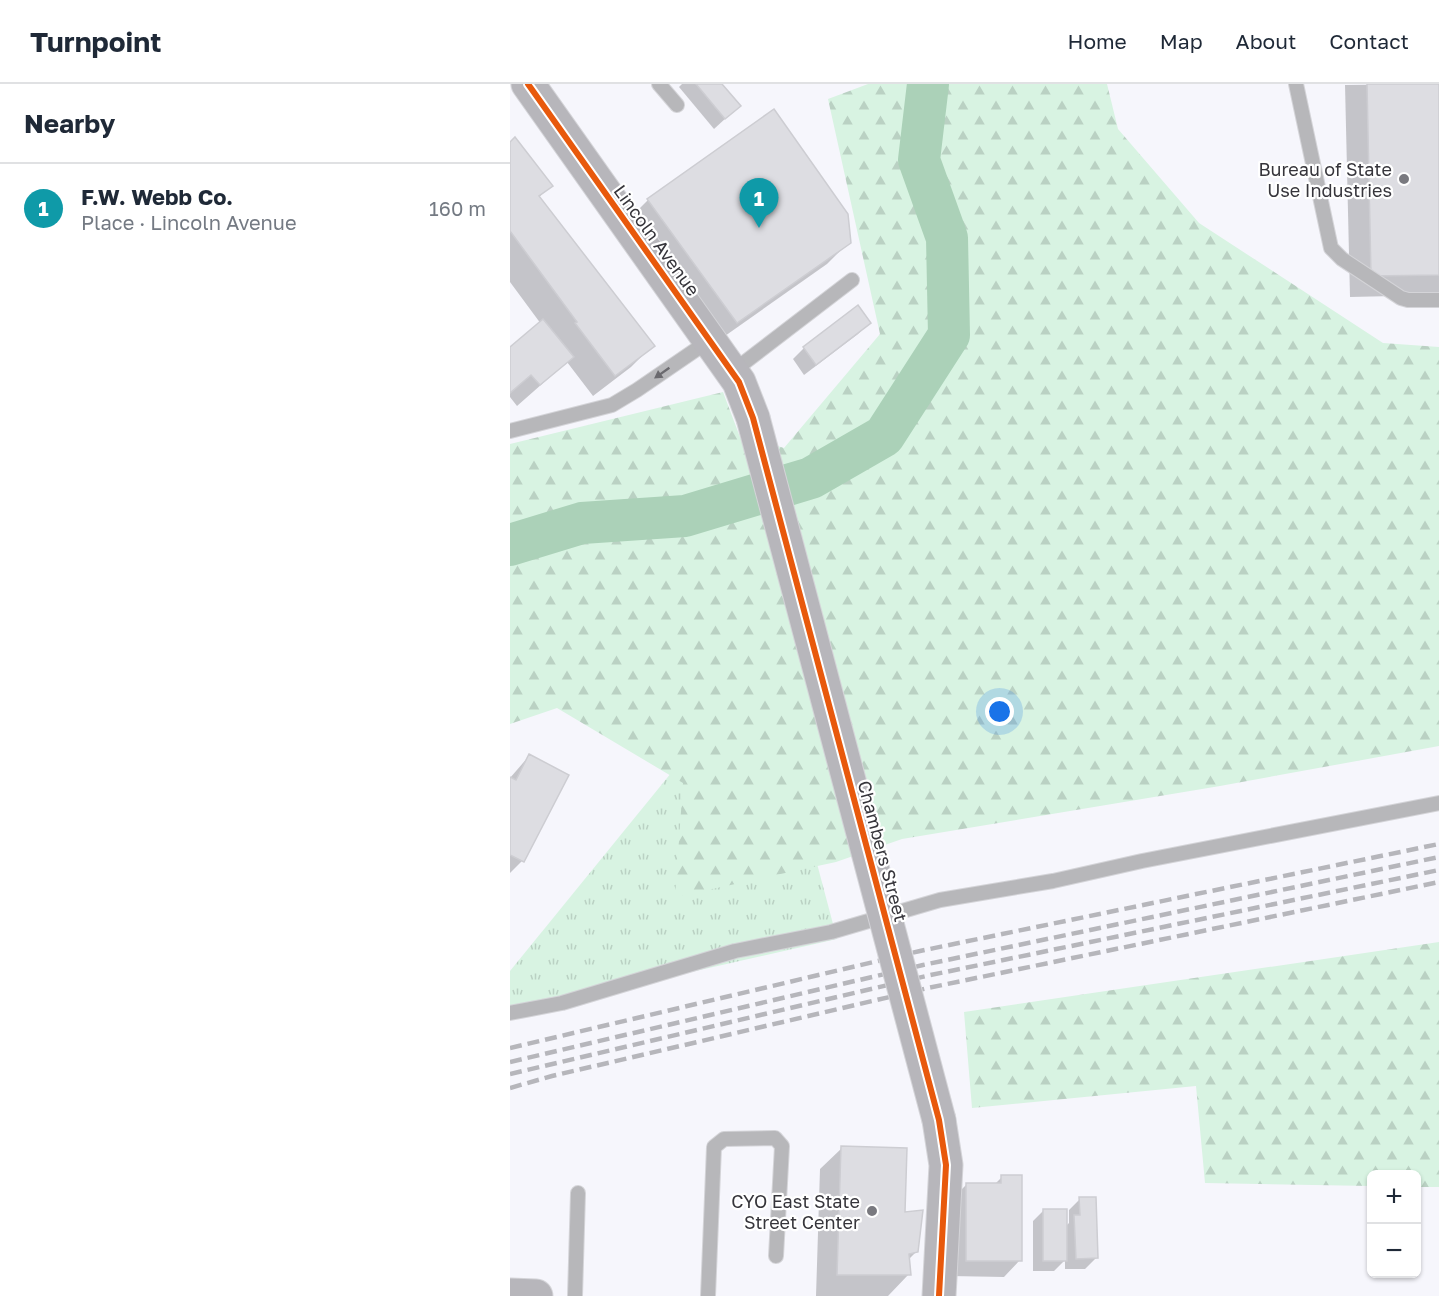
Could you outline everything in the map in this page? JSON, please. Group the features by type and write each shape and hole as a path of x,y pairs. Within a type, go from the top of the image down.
{"street":[{"name":"Lincoln Avenue","path":"522,85 710,340 739,382 753,418"},
{"name":"Chambers Street","path":"753,418 939,1120 946,1165 939,1296"},
{"path":"510,1295 536,1296"}],"lane":[{"path":"659,84 677,105"},
{"path":"1296,84 1331,248 1342,259 1401,298 1439,300"},
{"path":"732,372 852,280"},
{"path":"510,431 612,405 710,340"},
{"path":"510,1013 562,1003 735,951 831,932 940,900 1053,881 1197,850 1439,803"},
{"path":"708,1296 714,1147 724,1139 775,1138 782,1146 776,1256"},
{"path":"575,1296 578,1193"}],"green space":[{"path":"868,84 1107,84 1118,129 1199,223 1383,343 1439,347 1439,746 1220,786 902,839 836,862 675,897 683,783 557,708 510,724 510,444 723,392 746,453 765,442 784,448 880,334 828,99"},
{"path":"763,660 837,939 510,1013 510,971"},
{"path":"1439,942 1439,1187 1421,1187 1421,1170 1367,1170 1367,1186 1205,1183 1196,1086 972,1108 964,1012"}],"building":[{"path":"696,84 722,84 741,106 725,119"},
{"name":"Bureau of State Use Industries","path":"1367,84 1439,84 1439,275 1371,276"},
{"path":"774,109 848,214 851,243 737,323 647,199"},
{"path":"515,137 553,186 539,196 655,346 615,376 510,231 510,142"},
{"path":"858,305 871,323 816,365 803,347"},
{"path":"543,319 574,357 540,385 531,375 510,393 510,347"},
{"path":"529,754 569,775 524,862 510,855 510,777 516,780"},
{"name":"CYO East State Street Center","path":"841,1146 907,1148 905,1212 923,1210 918,1252 909,1254 911,1275 837,1275"},
{"path":"1001,1175 1022,1175 1022,1261 966,1261 966,1183 1001,1183"},
{"path":"1079,1197 1096,1197 1098,1258 1076,1259 1074,1215 1080,1215"},
{"path":"1043,1209 1067,1209 1067,1261 1043,1261"}],"waterway":[{"path":"510,545 582,523 685,516 811,478 884,436 949,335 947,238 919,160 928,84"}],"railway":[{"path":"510,1048 920,951 1439,844"},
{"path":"510,1062 923,965 1439,857"},
{"path":"510,1074 926,976 1439,870"},
{"path":"510,1088 552,1076 928,988 1439,882"}],"cycle path":[{"path":"528,84 739,382 753,418 939,1120 946,1165 939,1296"}],"place":[{"name":"Bureau of State Use Industries","path":"1404,179"},
{"name":"F.W. Webb Co.","path":"759,228"},
{"name":"CYO East State Street Center","path":"872,1211"}]}
